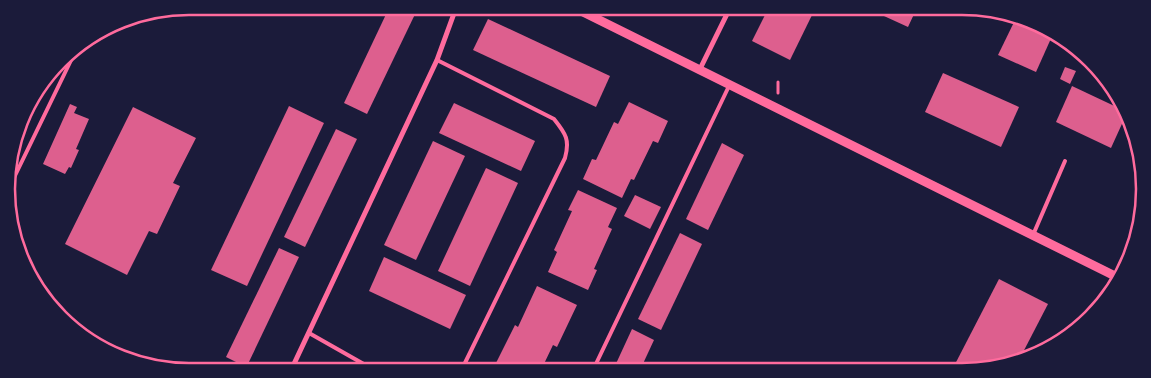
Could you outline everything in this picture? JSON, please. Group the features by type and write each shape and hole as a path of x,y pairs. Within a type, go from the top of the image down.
{"street":[{"path":"294,363 437,60 453,15"},
{"path":"589,15 1113,276"},
{"path":"699,71 727,15"}],"lane":[{"path":"437,60 554,119 563,129 569,144 565,158 465,363"},
{"path":"16,174 70,62"},
{"path":"596,363 729,86"},
{"path":"1032,235 1065,161"},
{"path":"309,333 362,363"}],"building":[{"path":"386,15 415,15 367,114 344,103"},
{"path":"765,15 812,15 790,60 752,41"},
{"path":"882,15 914,15 908,27"},
{"path":"488,19 610,76 596,107 473,50"},
{"path":"1014,23 1029,28 1051,39 1036,72 998,55"},
{"path":"1065,67 1076,71 1070,84 1060,79"},
{"path":"943,73 1019,107 1001,147 925,112"},
{"path":"1072,86 1115,106 1123,122 1111,148 1056,122"},
{"path":"629,102 668,121 658,143 653,141 634,180 631,179 622,198 583,179 592,159 596,160 614,122 618,124"},
{"path":"454,103 535,141 521,171 439,133"},
{"path":"70,104 77,107 74,113 89,119 76,149 79,150 71,168 69,167 65,174 43,164"},
{"path":"289,106 324,123 247,286 211,270"},
{"path":"133,107 196,138 173,183 180,186 157,234 149,231 127,275 65,244"},
{"path":"336,129 357,139 305,247 284,237"},
{"path":"433,141 465,156 416,260 384,245"},
{"path":"722,143 744,155 708,230 686,219"},
{"path":"486,168 518,183 470,286 438,271"},
{"path":"578,190 617,208 608,227 612,229 594,269 597,270 588,290 548,272 557,252 554,250 572,211 568,210"},
{"path":"635,195 661,207 650,229 624,216"},
{"path":"680,233 702,244 661,330 638,319"},
{"path":"279,248 299,257 248,363 238,363 226,357"},
{"path":"384,257 466,295 450,329 369,291"},
{"path":"999,279 1048,304 1023,352 985,362 956,363"},
{"path":"537,286 577,305 557,347 553,345 544,363 496,363 515,325 518,327"},
{"path":"632,329 654,340 643,363 616,363"}]}
